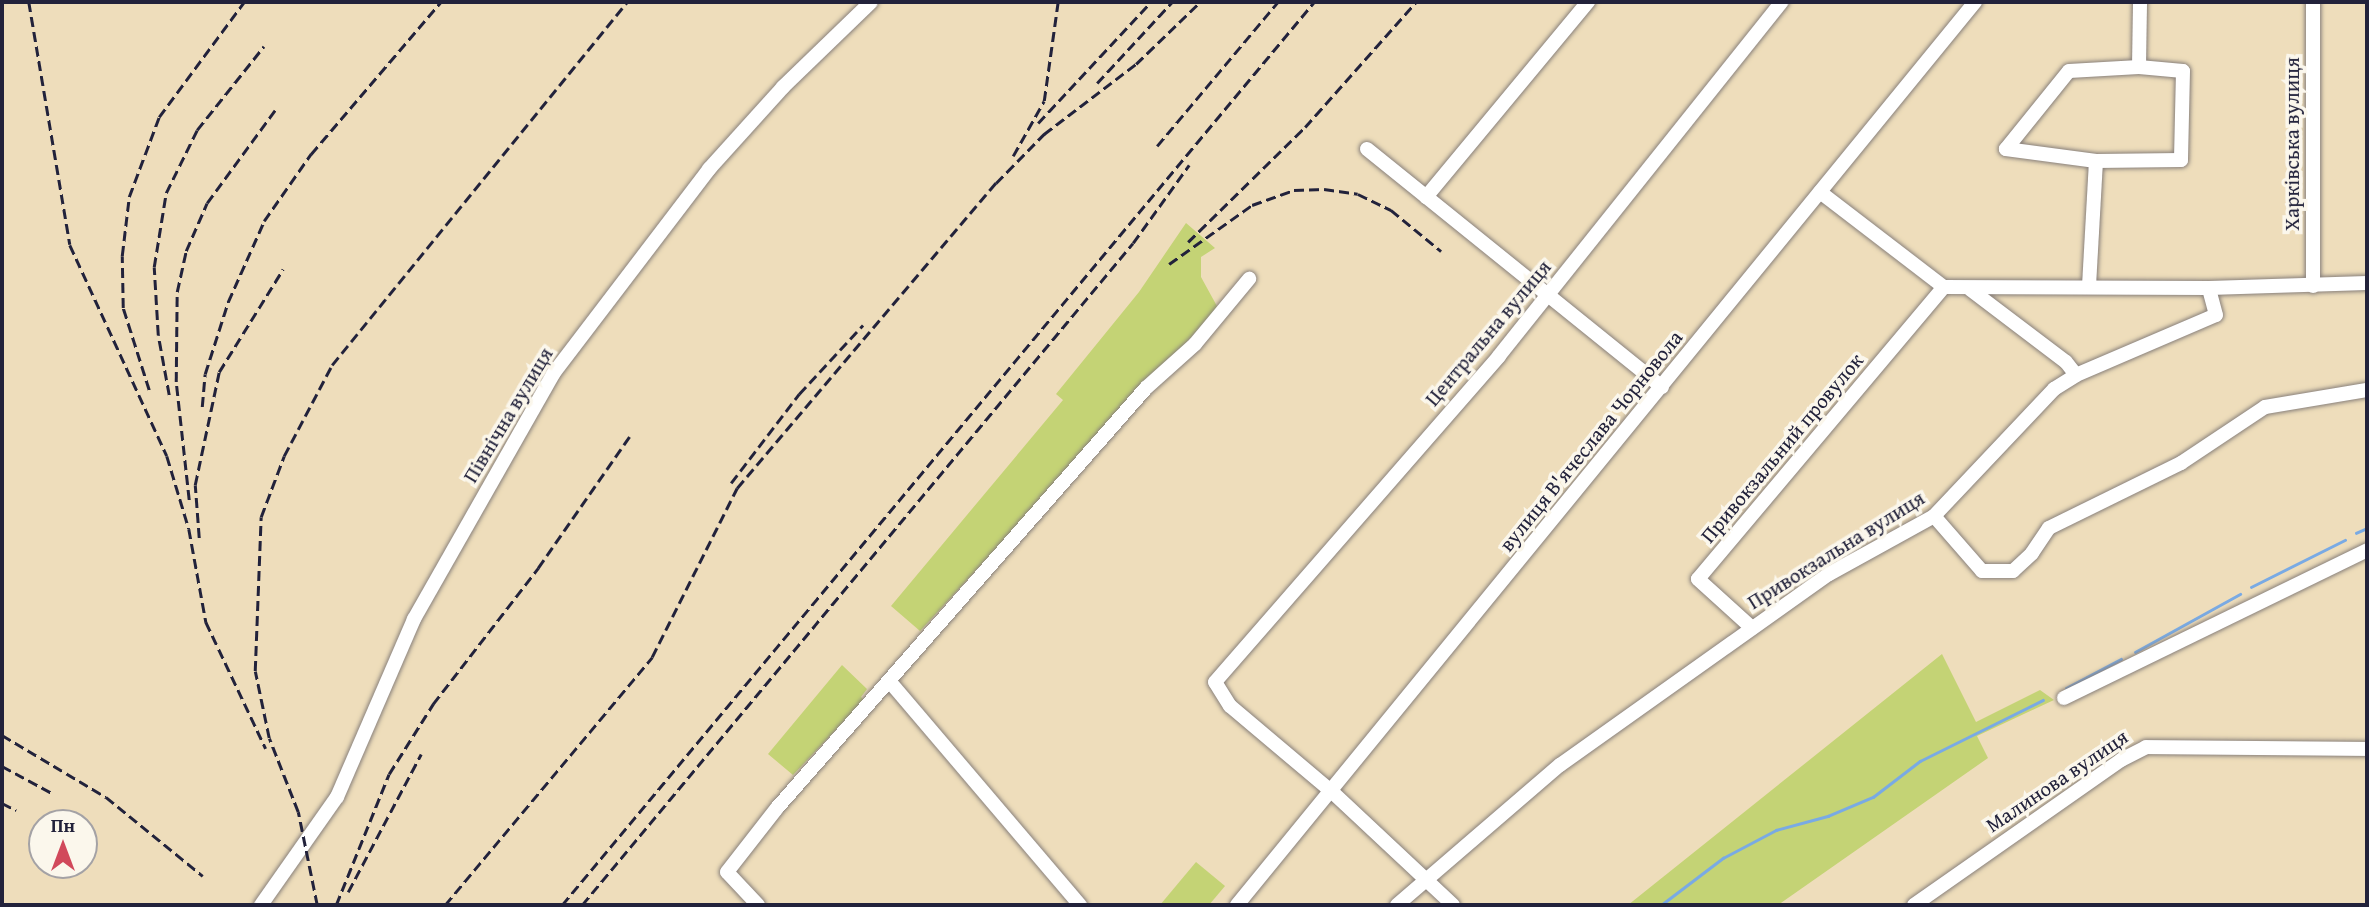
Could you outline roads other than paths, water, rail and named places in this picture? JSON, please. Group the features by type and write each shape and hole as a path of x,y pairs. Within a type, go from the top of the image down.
{"street":[{"name":"Північна вулиця","path":"261,905 337,797 414,620 554,374 709,169 758,113 871,2"},
{"path":"1426,197 1588,2"},
{"name":"Центральна вулиця","path":"1331,791 1230,706 1215,682 1548,294 1782,2"},
{"name":"вулиця В'ячеслава Чорновола","path":"1237,905 1975,2"},
{"path":"2139,67 2140,2"},
{"name":"Харківська вулиця","path":"2313,2 2313,286"},
{"path":"2139,67 2183,71 2181,160 2095,161 2006,149 2069,71 2139,67"},
{"path":"1367,149 1662,387"},
{"path":"2090,286 2095,161"},
{"path":"1820,192 1944,287 1971,290 2090,286 2209,288 2367,283"},
{"path":"758,905 727,872 777,808 891,683 1146,388 1195,344 1249,279"},
{"name":"Привокзальний провулок","path":"1752,628 1698,579 1944,287"},
{"name":"Привокзальна вулиця","path":"1397,905 1560,765 1829,574 1934,516 2054,389 2076,375 2216,315 2209,288"},
{"path":"1971,290 2066,362 2076,375"},
{"path":"1934,516 1982,571 2013,571 2049,528 2181,463 2265,407 2367,390"},
{"path":"2064,698 2367,550"},
{"path":"891,683 1080,905"},
{"name":"Малинова вулиця","path":"1914,905 2120,760 2146,747 2367,749"},
{"path":"1331,791 1453,905"}],"waterway":[{"path":"2356,533 2367,528"},
{"path":"2251,587 2345,540"},
{"path":"2135,652 2240,594"},
{"path":"2066,688 2121,659"},
{"path":"1661,905 1723,858 1776,830 1828,816 1873,797 1920,761 2043,700"}],"railway":[{"path":"29,2 70,245 167,456 189,529 206,622 266,749"},
{"path":"149,390 123,308 122,256 129,197 159,117 244,2"},
{"path":"202,407 205,374 228,302 264,221 311,154 441,2"},
{"path":"317,905 298,812 269,738 255,671 261,517 284,456 332,365 627,2"},
{"path":"1013,156 1044,101 1058,2"},
{"path":"1038,123 1151,2"},
{"path":"1097,83 1172,2"},
{"path":"445,905 652,657 737,488 996,183 1044,134 1136,64 1200,2"},
{"path":"1157,146 1278,2"},
{"path":"562,905 1314,2"},
{"path":"1188,242 1305,127 1416,2"},
{"path":"169,395 158,335 154,267 166,193 197,130 264,46"},
{"path":"189,500 176,382 177,292 186,251 207,203 275,110"},
{"path":"582,905 1133,243 1189,165"},
{"path":"1169,264 1252,205 1294,190 1324,189 1358,194 1391,210 1441,251"},
{"path":"199,538 195,485 219,372 283,269"},
{"path":"731,483 799,394 863,325"},
{"path":"336,905 389,774 433,704 538,568 631,434"},
{"path":"2,735 106,797 203,876"},
{"path":"348,892 421,754"},
{"path":"2,766 52,793"},
{"path":"2,803 16,810"}]}
